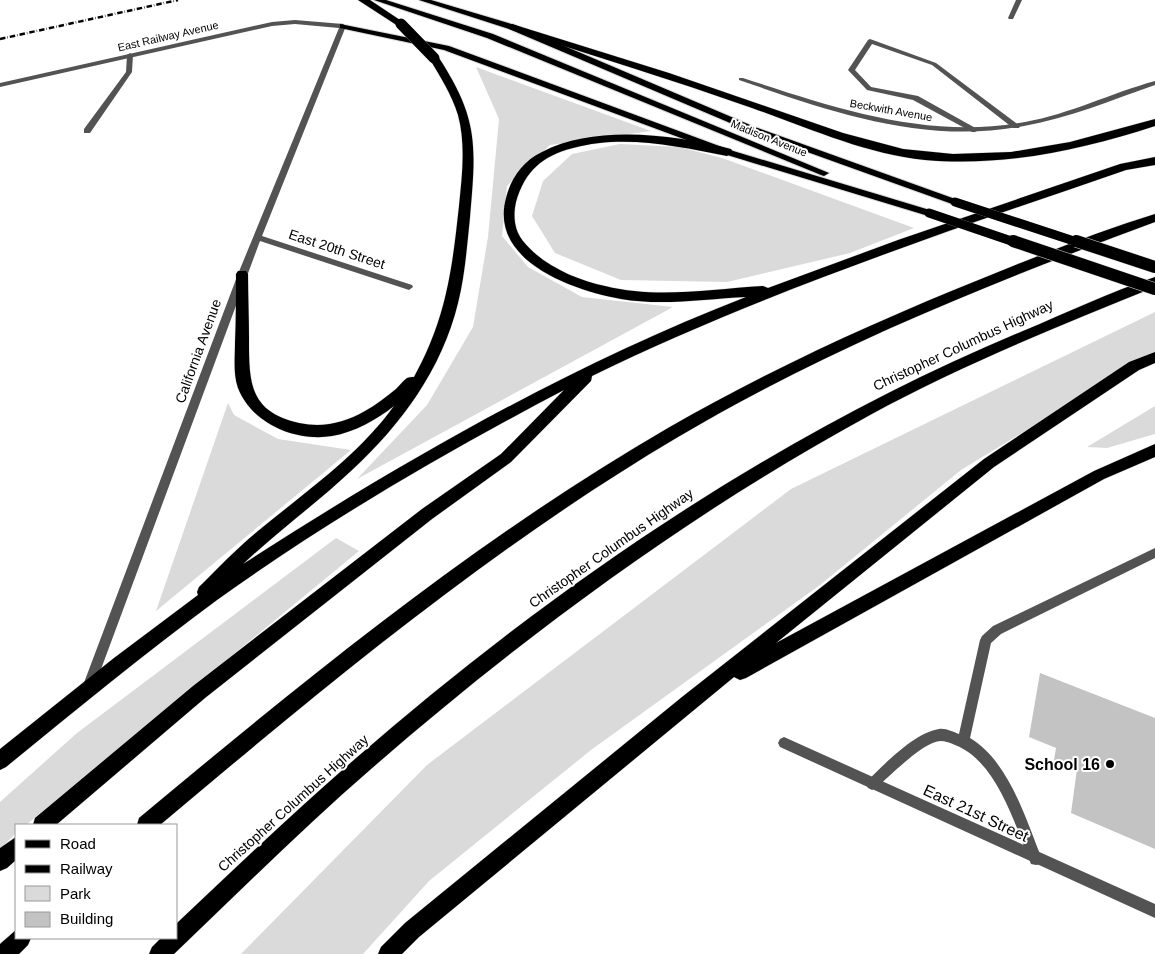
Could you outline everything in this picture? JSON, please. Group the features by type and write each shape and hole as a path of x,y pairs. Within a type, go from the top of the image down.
{"highway":[{"path":"160,634 260,539 349,466 374,441 394,419 426,366 439,340 455,287 469,162 469,136 458,96 434,58 401,24 364,0"},
{"path":"512,27 647,68 860,142 922,156 972,158 1024,153 1106,137 1155,122"},
{"path":"727,152 676,142 623,138 598,140 556,150 536,160 519,179 513,190 508,214 509,226 524,250 552,272 585,286 606,292 651,296 772,291"},
{"path":"0,761 87,689 243,573 395,476 487,424 594,369 681,329 772,291 1124,167 1155,151"},
{"path":"1124,167 1155,161"},
{"path":"147,824 342,662 435,591 594,482 678,430 761,384 895,320 962,291 1155,218"},
{"path":"242,274 242,367 244,387 252,402 267,416 277,422 298,429 320,431 356,422 379,410 406,388 426,366"},
{"name":"Christopher Columbus Highway","path":"178,936 263,855 379,751 460,682 643,546 714,499 866,410 946,370 1018,338 1155,282"},
{"path":"388,954 412,930 703,692 989,463 1134,366 1155,356"},
{"path":"43,824 199,692 427,514 506,458 594,369"},
{"path":"703,692 1039,507 1099,475 1155,450"},
{"path":"0,861 15,848"},
{"path":"4,954 20,939"},
{"name":"Christopher Columbus Highway","path":"159,954 175,939"}],"main road":[{"name":"Madison Avenue","path":"378,0 490,36 806,166 929,213 1155,289"},
{"name":"Madison Avenue","path":"423,0 512,27 752,129 954,202 1155,267"},
{"path":"343,26 446,48 727,152 929,213"}],"street":[{"path":"1011,18 1019,0"},
{"name":"East Railway Avenue","path":"0,85 272,24 312,23 343,26"},
{"name":"California Avenue","path":"87,689 242,274 343,26"},
{"path":"975,130 915,98 869,89 851,70 870,40 934,64 1016,126"},
{"path":"87,131 129,72 130,55"},
{"name":"Beckwith Avenue","path":"741,79 866,119 917,128 975,130 1016,126 1045,120 1155,83"},
{"name":"East 20th Street","path":"257,237 409,287"},
{"path":"964,742 980,657 986,640 997,630 1155,554"},
{"path":"872,784 921,743 941,735 964,742 974,747 999,777 1036,859"},
{"name":"East 21st Street","path":"784,743 1036,859 1155,911"}],"green space":[{"path":"476,67 651,131 550,145 507,186 502,236 528,267 582,297 673,307 357,479 427,405 473,327 488,237 499,119"},
{"path":"620,144 679,147 722,158 914,228 850,253 727,282 621,280 555,253 532,216 543,181 572,154"},
{"path":"1155,312 1155,352 961,470 820,585 591,750 429,881 363,954 241,954 427,765 791,489"},
{"path":"228,403 234,415 278,439 351,450 156,611"},
{"path":"1155,406 1155,434 1107,448 1087,447"},
{"path":"336,538 359,551 27,824 15,824 15,834 0,849 0,802 77,733"}],"building":[{"name":"School 16","path":"1040,673 1155,718 1155,849 1071,813 1077,769 1054,760 1056,748 1029,737"}],"railway":[{"path":"0,39 178,0"}],"place":[{"name":"School 16","path":"1110,764"}]}
